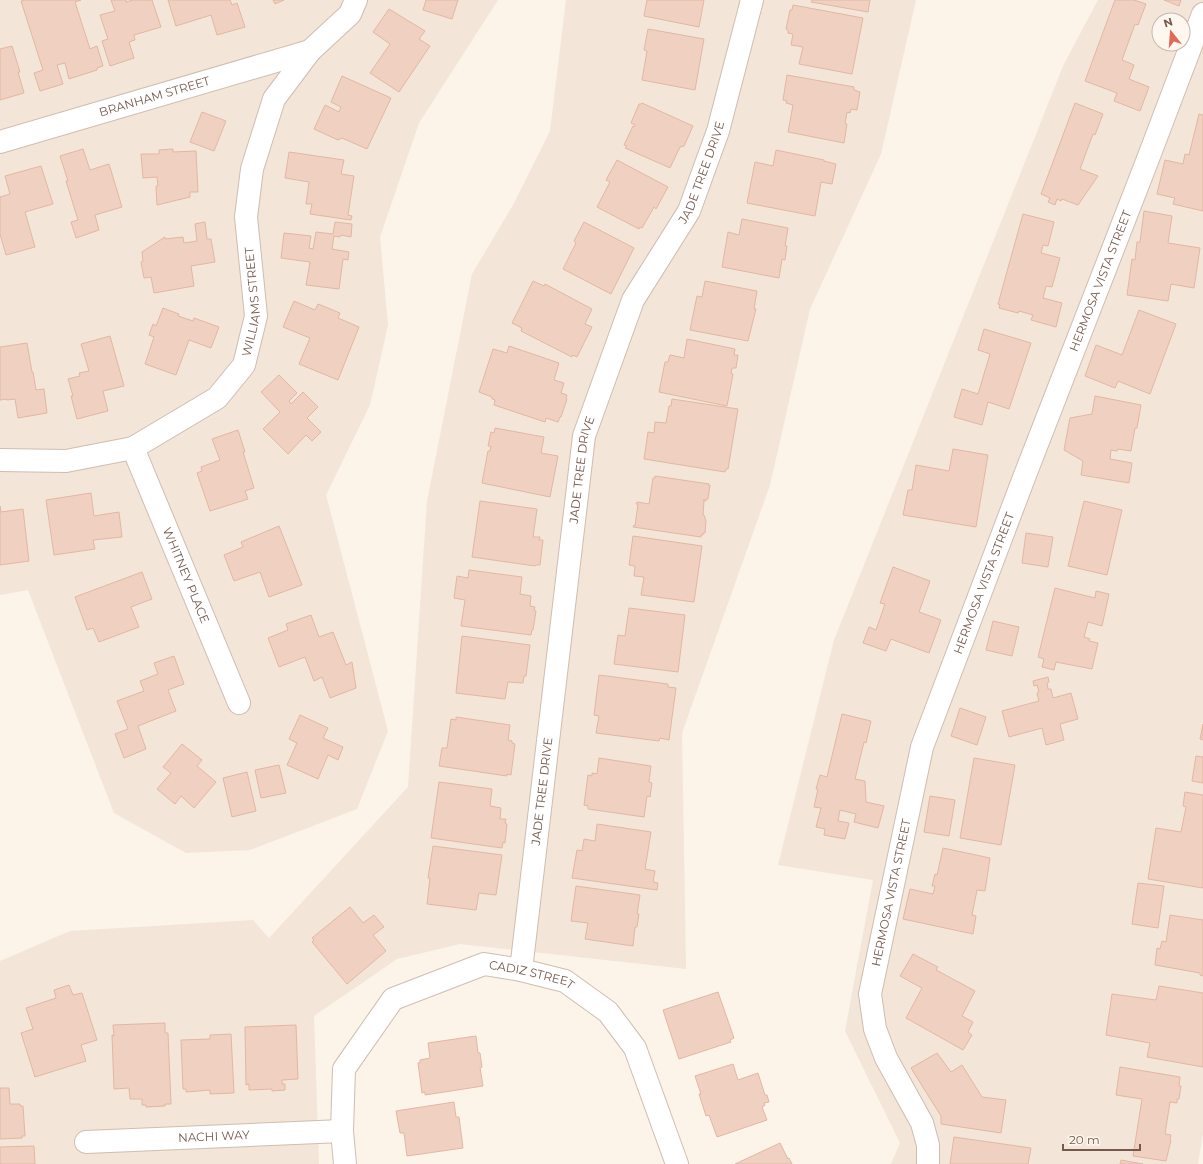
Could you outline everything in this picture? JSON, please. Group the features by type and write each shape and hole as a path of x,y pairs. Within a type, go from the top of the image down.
{"street":[{"name":"WILLIAMS STREET","path":"0,460 66,461 133,448 217,398 244,365 256,316 246,217 252,169 274,99 310,51 350,14 356,0"},
{"name":"JADE TREE DRIVE","path":"521,970 584,436 633,300 689,211 718,130 752,0"},
{"name":"HERMOSA VISTA STREET","path":"928,1164 928,1145 922,1123 886,1058 875,1028 870,994 922,747 1203,14"},
{"name":"BRANHAM STREET","path":"0,142 310,51"},
{"name":"WHITNEY PLACE","path":"133,448 239,703"},
{"name":"CADIZ STREET","path":"345,1164 342,1131 344,1069 393,999 484,964 521,970 566,981 608,1012 635,1048 677,1164"},
{"name":"NACHI WAY","path":"86,1142 304,1134 342,1131"}],"shaded area":[{"path":"0,0 498,0 419,123 380,237 388,325 370,405 326,495 388,731 357,809 250,850 186,853 114,813 28,590 0,595"},
{"path":"566,0 916,0 881,154 810,309 770,485 682,733 686,969 460,944 397,959 314,1016 319,1164 0,1164 0,961 70,931 253,920 269,938 408,787 427,501 472,274 513,205 550,131"},
{"path":"1098,0 1203,0 1203,1133 1198,1164 891,1164 900,1143 845,1031 873,880 778,865 834,640 1064,64"}],"building":[{"path":"81,0 75,2 90,49 97,46 103,66 97,68 97,70 69,79 65,63 57,65 63,84 40,91 34,73 43,70 21,1"},
{"path":"111,0 126,0 126,2 133,0 152,0 161,27 134,35 135,40 129,42 134,58 110,66 102,41 108,39 100,15 115,11"},
{"path":"168,0 230,0 232,5 237,3 245,27 217,35 211,15 176,26"},
{"path":"273,0 284,0 275,4"},
{"path":"426,0 458,0 452,19 423,10"},
{"path":"647,0 704,0 699,27 644,16"},
{"path":"812,0 870,0 868,12 811,2"},
{"path":"1115,0 1134,0 1146,4 1138,25 1135,24 1122,60 1134,65 1129,79 1149,87 1140,111 1114,101 1117,93 1085,81"},
{"path":"1164,0 1181,0 1179,6"},
{"path":"793,5 863,18 852,74 799,64 803,47 791,45 793,34 788,33 788,30 786,29 790,10 792,10"},
{"path":"389,9 425,31 419,39 430,46 399,92 370,73 390,44 373,32"},
{"path":"648,29 704,39 695,90 642,80 647,51 644,50"},
{"path":"12,46 20,72 18,72 24,93 0,100 0,49"},
{"path":"787,75 854,87 854,90 860,92 857,110 851,109 850,113 847,112 844,143 788,132 793,105 786,103 787,101 783,100"},
{"path":"342,76 391,98 367,149 342,138 338,140 314,129 325,105 339,112 341,107 331,102"},
{"path":"642,103 693,126 684,146 680,147 670,168 625,148 627,146 624,145 633,126 634,127 635,125 631,123 639,104"},
{"path":"1075,103 1103,114 1095,135 1093,134 1080,169 1098,176 1078,205 1062,199 1061,201 1057,199 1055,205 1048,202 1050,198 1041,194"},
{"path":"202,112 226,121 214,151 190,142"},
{"path":"1199,114 1203,115 1203,211 1173,204 1175,198 1157,194 1165,160 1183,164 1185,154 1189,155"},
{"path":"83,149 90,170 109,164 122,207 95,215 99,230 76,238 71,222 78,220 60,156"},
{"path":"173,149 173,152 196,151 198,192 190,192 190,197 157,205 157,177 143,178 141,154 159,154 159,150"},
{"path":"776,150 836,164 832,184 821,182 815,216 747,203 755,162 773,166"},
{"path":"289,152 344,160 341,174 354,176 348,215 352,216 351,220 310,214 312,204 306,204 309,182 285,178"},
{"path":"617,160 668,187 656,209 654,207 642,228 640,227 639,229 597,207 610,182 606,180"},
{"path":"41,166 53,204 25,212 35,247 6,255 0,234 0,197 10,194 5,176"},
{"path":"1144,211 1172,216 1168,243 1200,248 1194,288 1171,284 1168,301 1127,295 1132,259 1135,260 1137,242 1140,242"},
{"path":"1023,214 1054,222 1048,246 1043,245 1041,253 1060,258 1052,287 1046,286 1043,298 1062,303 1056,327 1031,320 1033,315 999,308 1000,305 998,304"},
{"path":"742,219 788,228 785,246 787,246 785,260 782,259 779,278 722,267 728,232 739,235"},
{"path":"205,222 207,239 211,239 215,262 191,266 194,286 154,293 151,277 144,278 141,262 143,261 142,252 165,237 165,239 183,237 184,243 197,241 195,224"},
{"path":"335,222 352,224 351,237 341,235 340,237 334,236 332,249 349,252 348,260 343,259 339,289 306,285 310,262 281,258 284,233 311,236 309,248 313,249 316,232 333,234"},
{"path":"584,222 634,248 611,294 563,269 576,243 574,241"},
{"path":"533,281 544,286 545,284 592,309 585,324 592,327 577,357 573,355 572,357 521,331 522,328 512,323"},
{"path":"705,281 757,291 754,309 756,309 748,341 690,330 697,296 702,297"},
{"path":"294,301 315,310 318,304 340,313 338,318 359,327 338,380 299,364 310,338 283,327"},
{"path":"163,308 179,314 178,316 193,321 194,318 219,327 211,348 189,340 176,375 145,364 154,337 149,335 153,324 156,326"},
{"path":"1139,310 1176,324 1150,394 1118,381 1115,388 1085,376 1096,345 1122,355"},
{"path":"984,329 1031,343 1009,409 988,402 982,425 954,417 962,389 978,394 990,354 978,350"},
{"path":"110,336 124,386 103,391 108,411 77,419 68,379 80,376 79,373 89,371 81,344"},
{"path":"687,339 735,349 734,355 738,355 736,368 732,368 731,373 733,374 727,406 659,392 665,362 668,362 670,355 684,358"},
{"path":"27,343 36,390 44,389 47,413 18,418 15,399 0,400 0,347"},
{"path":"509,346 559,363 554,380 564,383 561,393 567,395 567,399 558,422 546,418 545,422 494,405 495,400 492,399 492,397 479,392 493,349 507,353"},
{"path":"279,375 297,393 289,401 291,404 303,392 318,407 307,418 321,432 312,441 306,435 288,454 263,429 280,412 261,392"},
{"path":"1095,396 1141,405 1131,451 1118,449 1117,451 1111,450 1110,459 1132,463 1129,483 1081,475 1083,461 1064,450 1070,418 1092,414"},
{"path":"672,399 738,409 728,469 726,469 725,472 644,459 648,432 654,433 655,422 666,423 669,406 671,406"},
{"path":"495,428 544,437 541,453 558,456 550,497 482,483 488,451 490,451 491,446 488,446 491,432 494,433"},
{"path":"238,430 254,488 245,491 248,499 210,511 197,473 202,471 201,467 220,460 212,439"},
{"path":"953,449 988,455 976,527 903,515 908,490 912,490 916,465 949,471"},
{"path":"655,476 710,485 708,499 706,499 706,501 703,500 703,514 706,520 705,533 701,535 701,537 633,527 634,525 635,526 638,504 636,504 637,502 649,504 653,478 655,478"},
{"path":"91,493 94,516 119,512 122,537 93,540 95,549 54,555 46,500"},
{"path":"480,501 537,509 533,537 540,537 539,540 543,540 540,565 535,566 472,557"},
{"path":"1084,501 1122,510 1107,575 1068,566"},
{"path":"0,506 1,512 23,509 29,561 0,565"},
{"path":"279,526 302,585 269,597 260,572 234,581 224,555 243,547 241,542"},
{"path":"1026,533 1053,537 1048,567 1022,563"},
{"path":"633,536 702,546 694,602 641,595 644,577 634,576 635,566 629,565"},
{"path":"893,567 930,581 919,612 941,620 929,653 891,639 886,651 863,643 869,627 876,630 885,604 880,603"},
{"path":"469,570 522,577 520,594 531,596 530,606 535,607 534,610 536,611 531,635 461,626 465,600 454,598 457,576 468,578"},
{"path":"142,572 152,599 131,607 139,627 99,642 93,628 87,630 75,597"},
{"path":"1055,588 1095,598 1096,591 1109,594 1102,626 1088,622 1084,637 1090,639 1089,641 1098,643 1092,669 1056,662 1054,670 1042,667 1044,659 1038,657"},
{"path":"629,608 685,615 678,672 614,664 618,635 625,636"},
{"path":"311,615 319,637 333,632 346,665 352,662 356,688 330,698 322,677 314,681 305,657 279,667 268,638 288,630 286,624"},
{"path":"993,621 1019,627 1012,656 986,650"},
{"path":"462,636 530,645 526,676 524,676 523,683 508,682 505,699 456,693"},
{"path":"174,656 184,684 168,690 176,711 138,726 146,749 124,758 115,734 128,729 117,701 144,691 140,681 158,674 154,663"},
{"path":"599,675 668,684 668,687 676,688 669,740 660,738 659,741 596,733 599,716 594,715"},
{"path":"1048,677 1048,689 1051,689 1053,698 1071,693 1078,719 1060,724 1064,740 1046,745 1042,728 1009,737 1002,711 1039,701 1037,685 1034,686 1033,681"},
{"path":"960,708 986,717 977,745 951,736"},
{"path":"842,714 871,721 855,779 865,781 866,802 884,806 878,828 854,822 856,814 840,810 838,821 849,823 845,839 824,835 825,829 816,827 821,808 814,807 818,789 816,789 820,775 827,777"},
{"path":"300,715 328,728 323,738 343,747 338,760 328,755 318,779 287,765 297,743 289,739"},
{"path":"456,717 510,725 508,740 515,744 511,775 507,774 507,776 439,766 442,748 447,748 451,719 456,720"},
{"path":"1203,724 1203,740 1200,739"},
{"path":"182,744 202,760 197,766 216,782 194,808 181,796 175,804 157,789 171,773 163,767"},
{"path":"1196,756 1203,757 1203,783 1192,781"},
{"path":"599,758 651,766 649,782 652,783 650,797 647,796 644,817 588,809 588,806 584,805 588,775 592,776 592,773 597,774"},
{"path":"974,758 1015,765 1001,845 960,838"},
{"path":"279,765 286,793 261,798 255,770"},
{"path":"247,772 256,811 232,817 223,778"},
{"path":"439,782 492,789 490,806 501,808 500,819 506,819 505,823 507,824 505,843 503,842 502,848 431,838"},
{"path":"1185,792 1203,795 1203,888 1148,879 1156,828 1181,832 1186,807 1183,806"},
{"path":"930,796 955,800 949,836 924,832"},
{"path":"597,824 651,832 645,869 655,871 653,882 658,883 657,890 572,878 577,850 582,851 584,839 595,841"},
{"path":"433,846 502,855 496,895 479,893 476,910 427,904 430,878 428,878"},
{"path":"943,848 990,858 985,891 977,890 972,915 976,916 973,934 903,919 910,889 933,894 935,886 932,886 935,874 937,875"},
{"path":"1138,883 1164,886 1158,928 1132,924"},
{"path":"576,886 640,895 637,914 639,914 637,927 635,927 633,946 585,939 588,923 571,921"},
{"path":"350,907 363,923 374,915 384,927 373,935 386,951 347,984 312,942 314,940 312,938"},
{"path":"1170,915 1203,920 1203,976 1200,975 1200,973 1155,965 1157,948 1160,949 1162,941 1166,942"},
{"path":"913,954 938,967 936,970 975,991 962,1016 973,1022 968,1032 972,1035 963,1050 906,1018 922,988 900,976"},
{"path":"69,985 73,995 82,993 97,1040 81,1045 86,1061 35,1077 21,1033 33,1029 26,1008 56,998 54,990"},
{"path":"1159,986 1203,993 1203,1067 1147,1057 1150,1043 1106,1035 1112,994 1156,1000"},
{"path":"718,992 734,1038 730,1040 731,1042 679,1059 663,1010"},
{"path":"165,1023 165,1033 168,1033 171,1104 165,1104 165,1106 146,1107 146,1105 142,1105 142,1099 130,1099 129,1088 114,1089 113,1025"},
{"path":"296,1025 298,1079 282,1080 282,1084 285,1084 285,1090 249,1090 249,1084 246,1085 245,1027"},
{"path":"231,1034 234,1093 210,1094 210,1090 186,1092 186,1089 183,1089 181,1040 210,1039 210,1035"},
{"path":"476,1036 478,1053 480,1053 482,1067 480,1068 483,1086 425,1095 425,1092 422,1093 418,1063 420,1063 420,1060 430,1058 428,1043"},
{"path":"937,1053 951,1072 962,1065 982,1097 1006,1100 1001,1133 941,1124 941,1116 911,1068"},
{"path":"733,1064 738,1080 758,1073 765,1095 767,1095 769,1102 764,1103 765,1105 762,1107 767,1120 717,1137 709,1115 706,1116 695,1076"},
{"path":"1120,1067 1180,1077 1179,1086 1181,1086 1179,1099 1177,1099 1177,1103 1170,1102 1165,1134 1171,1135 1171,1140 1166,1161 1133,1156 1142,1099 1116,1095"},
{"path":"0,1088 9,1088 10,1104 20,1104 20,1106 23,1106 25,1136 22,1136 22,1138 0,1139"},
{"path":"454,1102 456,1117 459,1117 463,1148 407,1156 404,1133 400,1133 396,1111"},
{"path":"954,1137 1031,1148 1028,1164 950,1164"},
{"path":"780,1143 792,1164 735,1164"},
{"path":"34,1146 35,1164 0,1164 0,1147"},
{"path":"1121,1160 1143,1164 1120,1164"}]}
